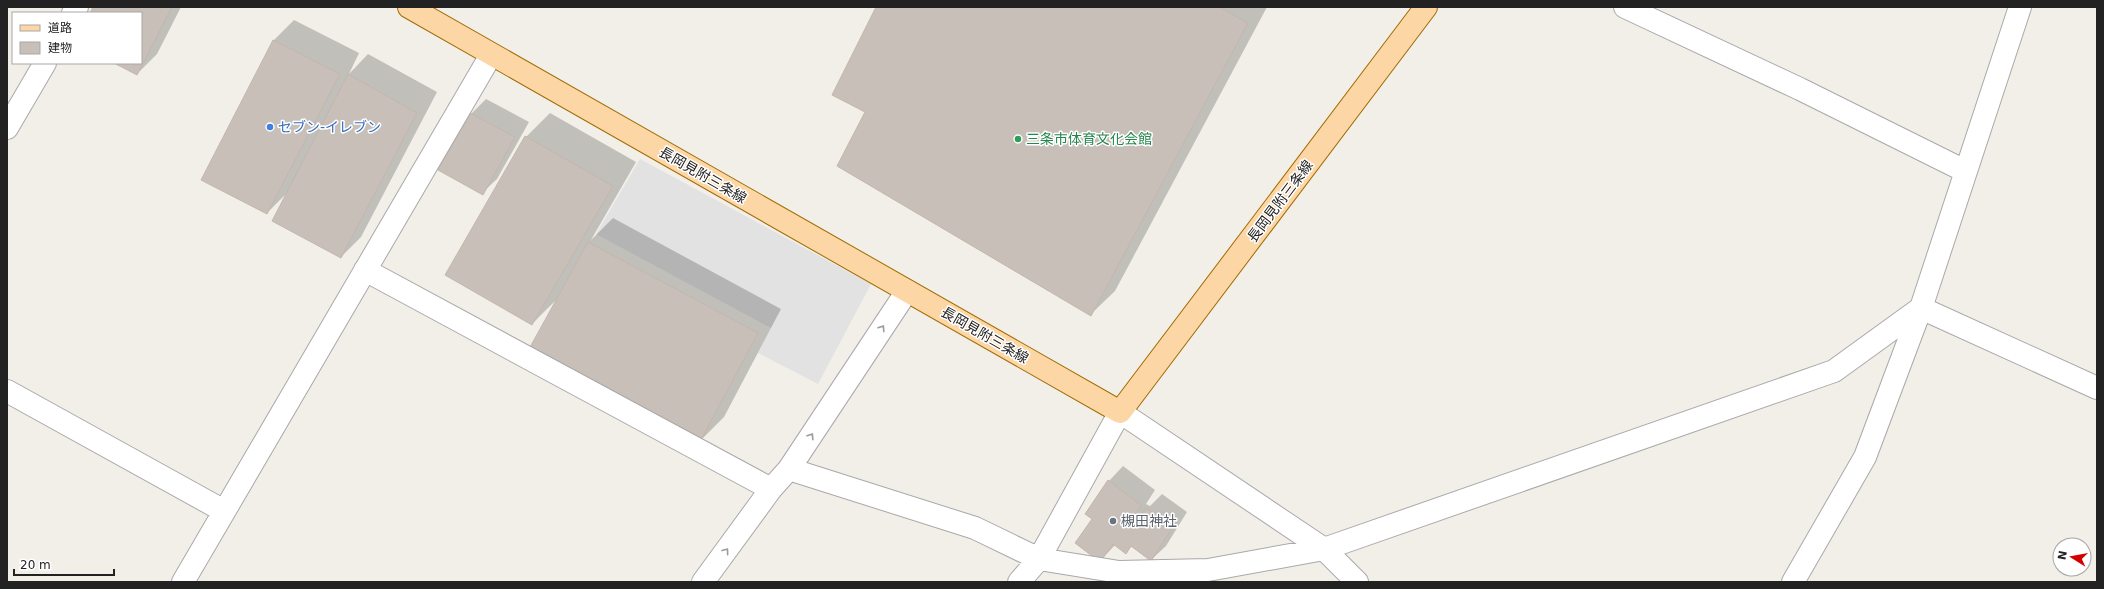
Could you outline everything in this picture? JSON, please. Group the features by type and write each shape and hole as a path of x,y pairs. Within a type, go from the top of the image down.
{"main road":[{"name":"長岡見附三条線","path":"409,7 1120,412 1426,7"}],"street":[{"path":"1625,7 1800,89 1965,171"},
{"path":"1793,582 1865,457 1921,308 2020,7"},
{"path":"183,582 491,55"},
{"path":"7,128 43,64"},
{"path":"365,270 772,489"},
{"path":"703,582 772,489 789,469 907,291"},
{"path":"1921,308 2097,388"},
{"path":"789,469 975,528 1039,559 1119,572 1208,570 1324,549 1834,371 1921,308"},
{"path":"7,391 224,511"},
{"path":"1019,582 1039,559 1120,412 1324,549 1357,582"}],"shaded area":[{"path":"640,159 871,284 818,384 758,353 771,328 596,234"}],"building":[{"path":"93,7 172,7 137,75 116,64 142,64 142,12 90,12"},
{"name":"三条市体育文化会館","path":"876,7 1219,7 1248,23 1091,316 837,166 865,112 832,95"},
{"name":"セブン-イレブン","path":"273,40 340,74 267,214 201,180"},
{"path":"348,74 417,113 341,258 272,221"},
{"path":"470,113 515,137 483,195 438,170"},
{"path":"525,136 613,186 532,325 445,275"},
{"path":"588,242 758,333 700,442 529,349"},
{"name":"槻田神社","path":"1108,480 1141,505 1132,519 1137,522 1146,508 1173,527 1151,561 1131,546 1126,554 1113,544 1100,562 1075,543 1092,519 1085,514"}],"place":[{"name":"セブン-イレブン","path":"270,127"},
{"name":"三条市体育文化会館","path":"1018,139"},
{"name":"槻田神社","path":"1113,521"}]}
